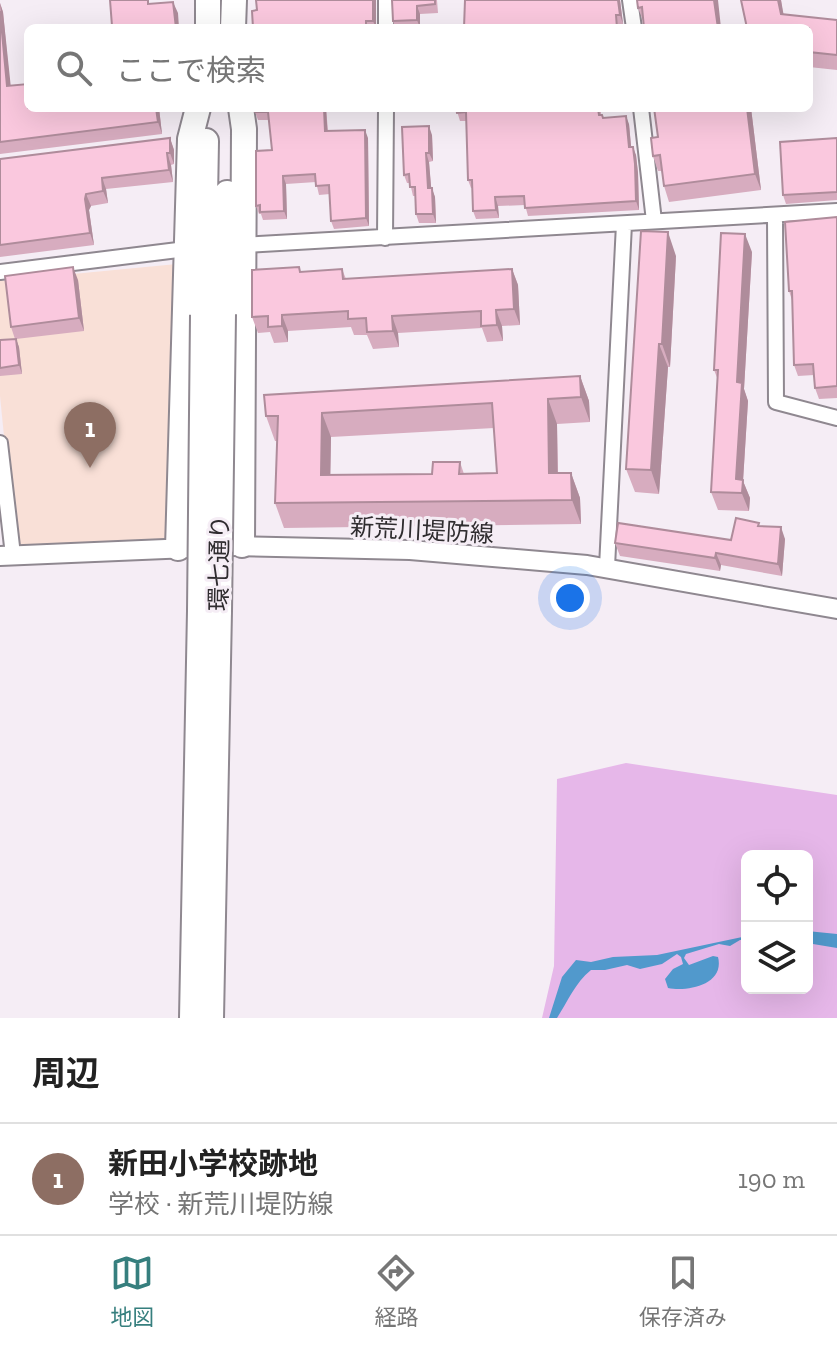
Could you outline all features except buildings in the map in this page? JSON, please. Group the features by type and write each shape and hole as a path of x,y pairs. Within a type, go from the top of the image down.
{"main road":[{"path":"208,0 208,24"},
{"path":"233,24 234,0"},
{"path":"178,548 190,139 197,112"},
{"name":"環七通り","path":"207,112 213,314 209,619 211,1018"},
{"name":"環七通り","path":"213,314 231,112"},
{"path":"242,112 244,129 242,545"},
{"name":"環七通り","path":"192,1018 209,619"}],"street":[{"path":"386,0 386,24"},
{"path":"630,0 633,24"},
{"path":"385,238 386,112"},
{"path":"641,112 654,221"},
{"path":"243,245 775,217 837,211"},
{"path":"775,217 776,402 837,418"},
{"path":"607,567 624,224"},
{"path":"0,272 186,249"},
{"path":"0,443 6,556"},
{"name":"新荒川堤防線","path":"6,556 242,545 283,549 410,550 607,567 837,609"}],"shaded area":[{"path":"177,264 168,541 21,552 15,546 0,396 0,281"},
{"path":"626,763 837,795 837,1018 542,1018 554,966 557,779"}],"water":[{"path":"813,932 837,934 837,948 813,944"},
{"path":"741,937 730,946 719,944 686,954 684,958 689,965 718,957 716,974 703,984 685,989 668,988 665,979 673,969 683,964 677,954 662,964 640,969 627,965 591,970 576,986 557,1018 549,1018 562,977 576,960 591,962 613,957 657,955"}],"place":[{"name":"新田小学校跡地","path":"90,468"}]}
